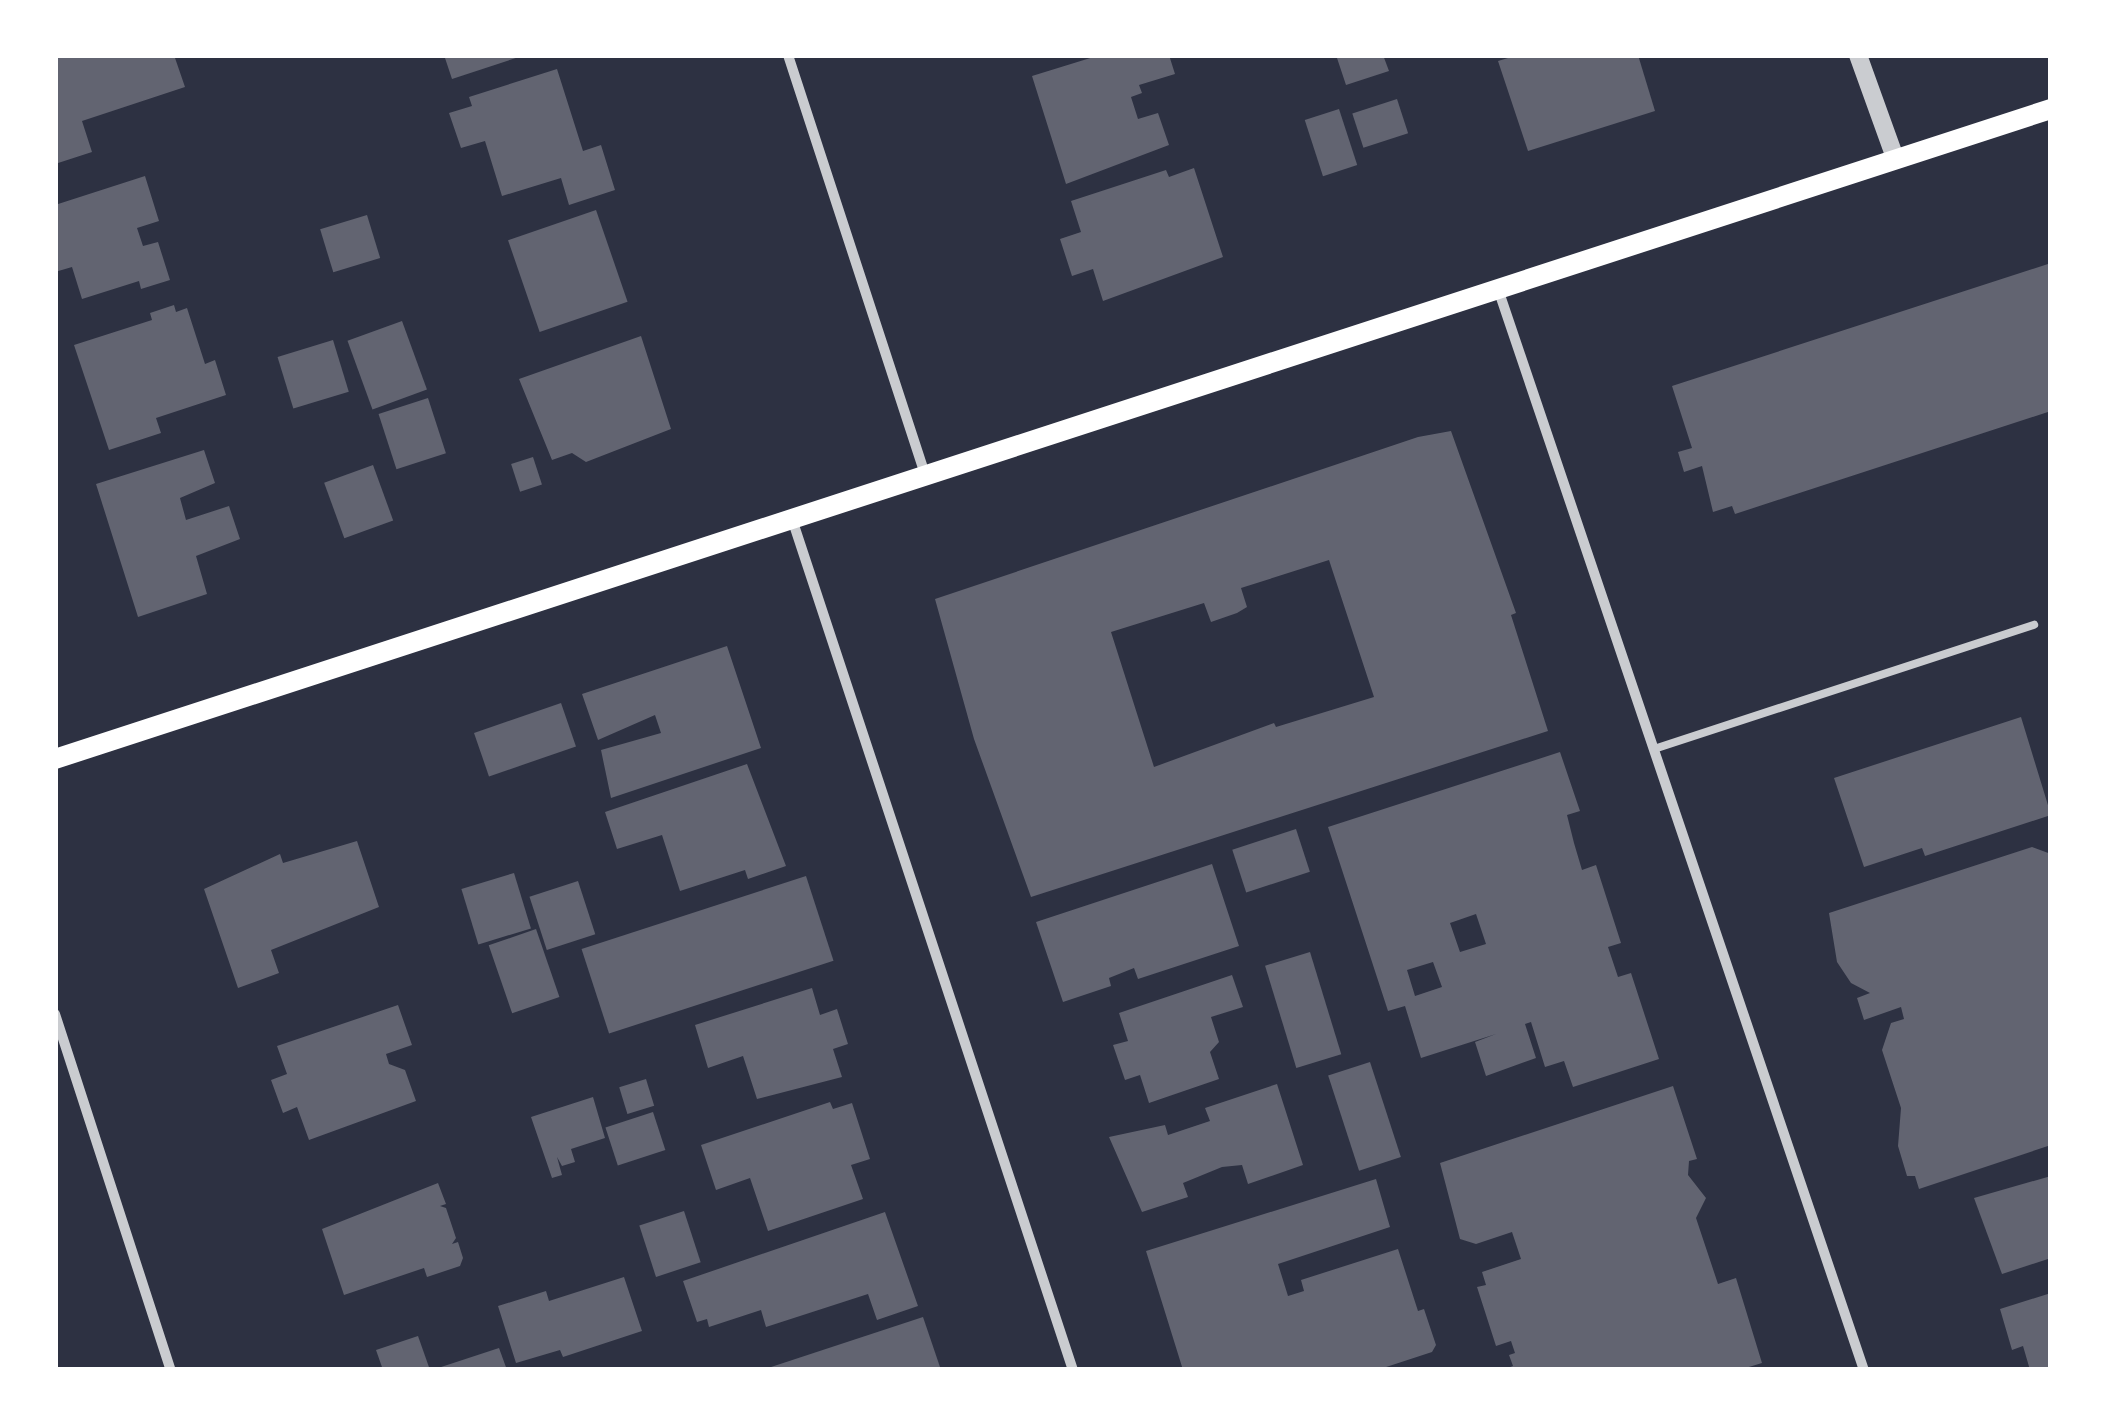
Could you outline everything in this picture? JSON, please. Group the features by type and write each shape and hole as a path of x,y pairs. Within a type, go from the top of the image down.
{"main road":[{"path":"55,759 2051,108"}],"street":[{"path":"788,55 926,476"},
{"path":"1858,55 1895,158"},
{"path":"1498,289 1864,1370"},
{"path":"792,519 1073,1370"},
{"path":"55,1014 170,1370"}],"lane":[{"path":"1654,749 2034,626"}],"building":[{"path":"55,55 174,55 185,87 82,121 92,152 55,164"},
{"path":"444,55 522,55 522,56 452,79"},
{"path":"1100,55 1169,55 1175,74 1139,85 1142,93 1131,97 1138,119 1158,113 1169,145 1066,184 1032,76"},
{"path":"1336,55 1383,55 1389,71 1346,85"},
{"path":"1518,55 1638,55 1655,111 1528,151 1498,61"},
{"path":"557,69 583,151 601,145 615,190 569,205 561,178 502,196 485,141 461,148 449,113 472,106 469,97"},
{"path":"1397,99 1408,133 1363,148 1352,114"},
{"path":"1339,109 1357,165 1323,176 1305,120"},
{"path":"1194,168 1223,257 1103,301 1093,269 1072,276 1060,239 1081,232 1071,201 1166,170 1169,177"},
{"path":"145,176 159,221 137,228 143,246 158,242 170,280 141,289 139,281 82,299 72,267 55,272 55,205"},
{"path":"596,210 628,302 540,332 508,240"},
{"path":"367,215 380,258 333,272 320,229"},
{"path":"2051,263 2051,411 1735,514 1732,506 1713,512 1702,466 1684,472 1678,452 1692,448 1672,386"},
{"path":"174,305 176,312 187,308 205,364 215,360 226,395 156,418 161,433 109,450 74,345 152,320 150,313"},
{"path":"402,321 427,390 372,409 347,341"},
{"path":"641,336 671,429 586,462 572,453 552,460 519,379"},
{"path":"333,340 349,392 293,409 278,357"},
{"path":"428,398 446,453 396,469 379,414"},
{"path":"1451,431 1516,613 1511,615 1548,731 1031,897 974,739 935,599 1418,437","holes":["1329,560 1374,697 1276,727 1274,723 1154,767 1111,632 1204,603 1211,622 1247,607 1241,588"]},
{"path":"204,450 215,483 180,498 186,520 229,506 240,539 196,556 207,594 138,617 96,484"},
{"path":"533,457 542,485 520,492 511,464"},
{"path":"373,465 393,520 344,538 324,483"},
{"path":"727,646 761,748 611,798 601,750 661,733 655,715 598,740 582,694"},
{"path":"561,703 576,746 489,776 474,733"},
{"path":"2021,717 2051,815 1925,856 1922,848 1864,867 1834,778"},
{"path":"1560,752 1580,811 1567,815 1582,870 1596,865 1621,943 1608,947 1618,977 1631,973 1659,1059 1573,1087 1564,1061 1545,1067 1531,1022 1525,1024 1536,1058 1486,1076 1475,1042 1496,1034 1421,1058 1405,1006 1388,1011 1328,827","holes":["1476,914 1486,944 1460,952 1450,923","1433,962 1442,987 1415,996 1407,970"]},
{"path":"747,764 786,866 748,879 745,870 680,891 662,835 617,849 605,812"},
{"path":"1296,829 1310,872 1246,893 1232,850"},
{"path":"357,841 379,907 271,950 279,973 238,988 204,889 280,854 283,863"},
{"path":"2032,847 2051,854 2051,1145 1919,1189 1915,1176 1907,1176 1898,1146 1901,1108 1882,1050 1891,1023 1904,1019 1901,1007 1864,1020 1857,998 1870,993 1851,983 1837,962 1829,913"},
{"path":"1212,864 1239,946 1138,979 1134,968 1109,978 1111,986 1063,1002 1036,922"},
{"path":"514,873 531,928 478,945 461,889"},
{"path":"806,876 834,961 609,1034 582,949"},
{"path":"578,881 595,934 547,950 529,897"},
{"path":"536,929 559,997 512,1013 489,945"},
{"path":"1310,952 1341,1054 1296,1068 1265,966"},
{"path":"1232,975 1243,1007 1211,1017 1219,1042 1210,1052 1219,1079 1149,1103 1140,1075 1125,1080 1113,1045 1128,1041 1119,1013"},
{"path":"812,988 820,1015 837,1009 848,1044 833,1049 842,1077 757,1099 743,1056 708,1068 695,1025"},
{"path":"398,1005 412,1045 386,1054 389,1064 405,1070 416,1101 309,1140 297,1107 283,1113 271,1080 287,1074 277,1046"},
{"path":"1370,1062 1401,1157 1359,1171 1328,1076"},
{"path":"646,1079 654,1106 627,1114 619,1087"},
{"path":"1277,1084 1303,1165 1248,1184 1242,1165 1222,1167 1183,1183 1188,1197 1142,1212 1109,1137 1165,1125 1168,1135 1210,1121 1205,1108"},
{"path":"1673,1086 1697,1159 1689,1161 1688,1175 1706,1198 1696,1218 1718,1284 1736,1278 1762,1363 1739,1370 1502,1370 1513,1366 1509,1355 1515,1353 1511,1341 1496,1346 1477,1287 1486,1285 1482,1272 1521,1259 1512,1232 1476,1244 1460,1239 1440,1163"},
{"path":"593,1097 605,1138 571,1149 575,1162 562,1166 557,1157 562,1175 552,1178 531,1117"},
{"path":"830,1102 833,1109 852,1103 870,1159 851,1165 863,1199 768,1231 750,1178 716,1190 701,1145"},
{"path":"653,1112 665,1150 618,1165 605,1127"},
{"path":"2051,1176 2051,1258 2002,1274 1974,1198"},
{"path":"1376,1179 1390,1227 1278,1264 1288,1296 1304,1291 1301,1280 1398,1249 1418,1311 1424,1309 1436,1345 1432,1352 1377,1370 1183,1370 1146,1251"},
{"path":"438,1183 446,1204 440,1206 446,1208 456,1238 452,1244 458,1242 463,1258 460,1266 427,1277 424,1268 344,1295 322,1229"},
{"path":"684,1211 701,1262 656,1277 639,1226"},
{"path":"885,1212 918,1306 877,1320 868,1294 766,1327 761,1310 709,1327 707,1319 697,1322 683,1281"},
{"path":"624,1277 642,1331 563,1357 560,1350 516,1363 498,1306 546,1291 549,1301"},
{"path":"2051,1293 2051,1370 2030,1370 2023,1346 2012,1350 2000,1309"},
{"path":"923,1317 941,1370 765,1370 765,1369"},
{"path":"418,1336 430,1370 383,1370 376,1350"},
{"path":"499,1348 507,1370 435,1370 435,1369"}]}
